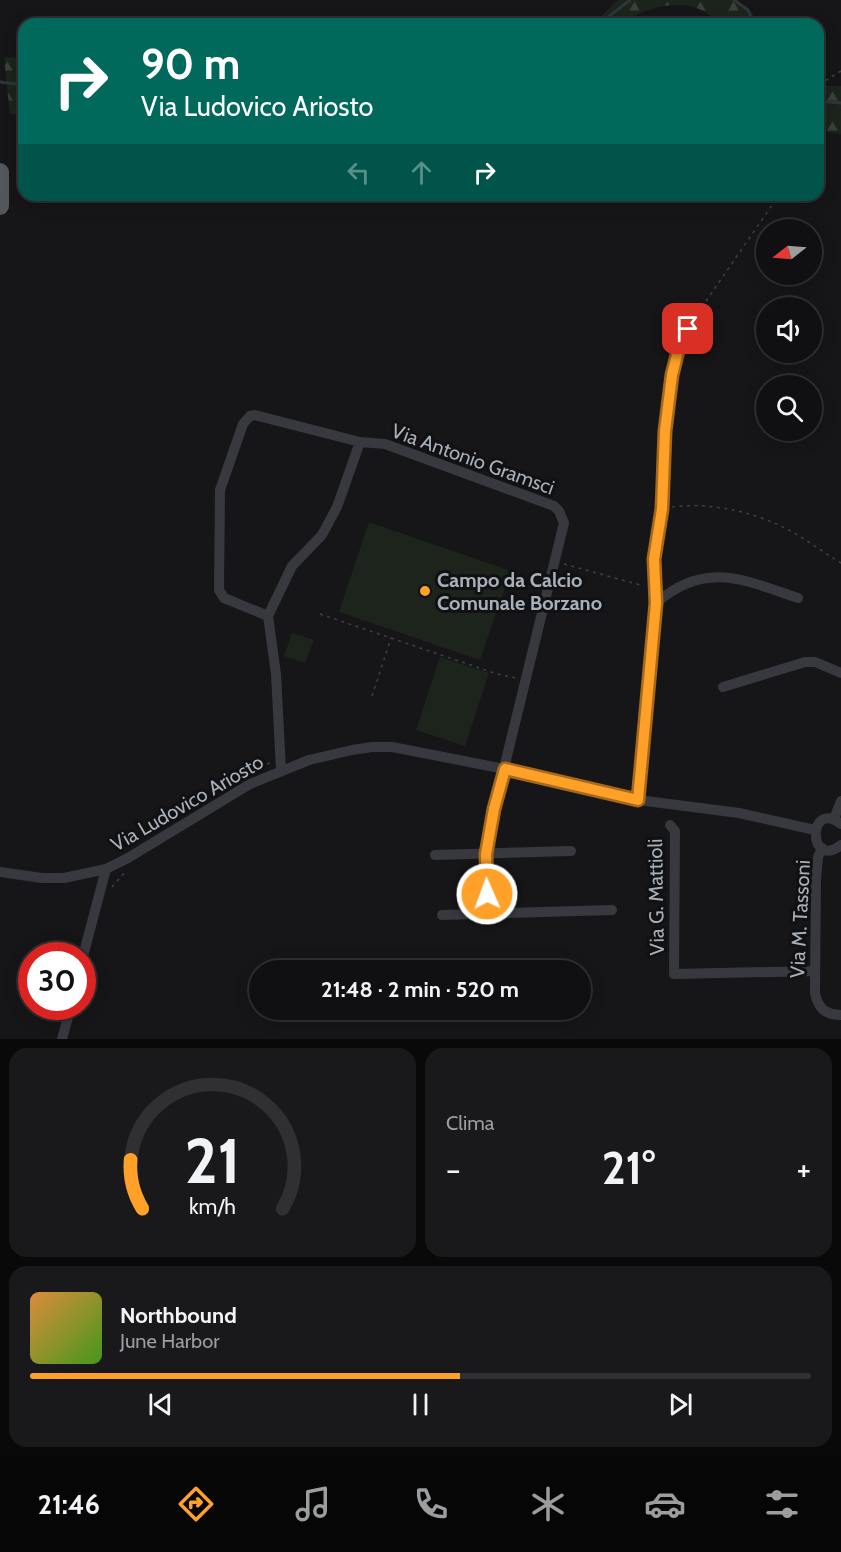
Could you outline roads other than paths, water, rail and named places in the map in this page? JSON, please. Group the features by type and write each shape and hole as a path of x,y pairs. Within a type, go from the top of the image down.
{"main road":[{"path":"0,172 0,206"}],"street":[{"path":"638,800 656,603 654,559 662,509 665,431 672,375 678,351 700,310"},
{"name":"Via Antonio Gramsci","path":"360,442 337,507 322,536 292,566 268,616 224,598 219,590 220,490 243,424 250,416 255,415 360,442 385,444 554,506 564,523 494,809 486,854 488,914"},
{"path":"656,603 688,582 710,576 736,579 798,598"},
{"path":"268,616 276,674 281,770"},
{"path":"723,687 805,662 815,662 841,673"},
{"name":"Via Ludovico Ariosto","path":"0,872 42,878 94,874 128,858 250,784 309,760 372,747 392,747 505,769 638,800 739,813 815,830"},
{"path":"841,801 838,821 824,820 815,830 816,840 822,848 831,850 841,845"},
{"name":"Via G. Mattioli","path":"670,825 675,831 675,974 815,971"},
{"name":"Via M. Tassoni","path":"822,848 818,857 816,879 815,993 822,1010 829,1015 841,1015"},
{"path":"435,855 571,851"},
{"name":"Via Ludovico Ariosto","path":"89,942 106,869"},
{"path":"442,915 612,910"},
{"path":"62,1039 67,1020"}],"waterway":[{"path":"607,18 630,0"},
{"path":"734,0 748,10 751,18"},
{"path":"0,82 18,84"},
{"path":"824,102 841,103"}],"place":[{"name":"Campo da Calcio Comunale Borzano","path":"425,591"}]}
